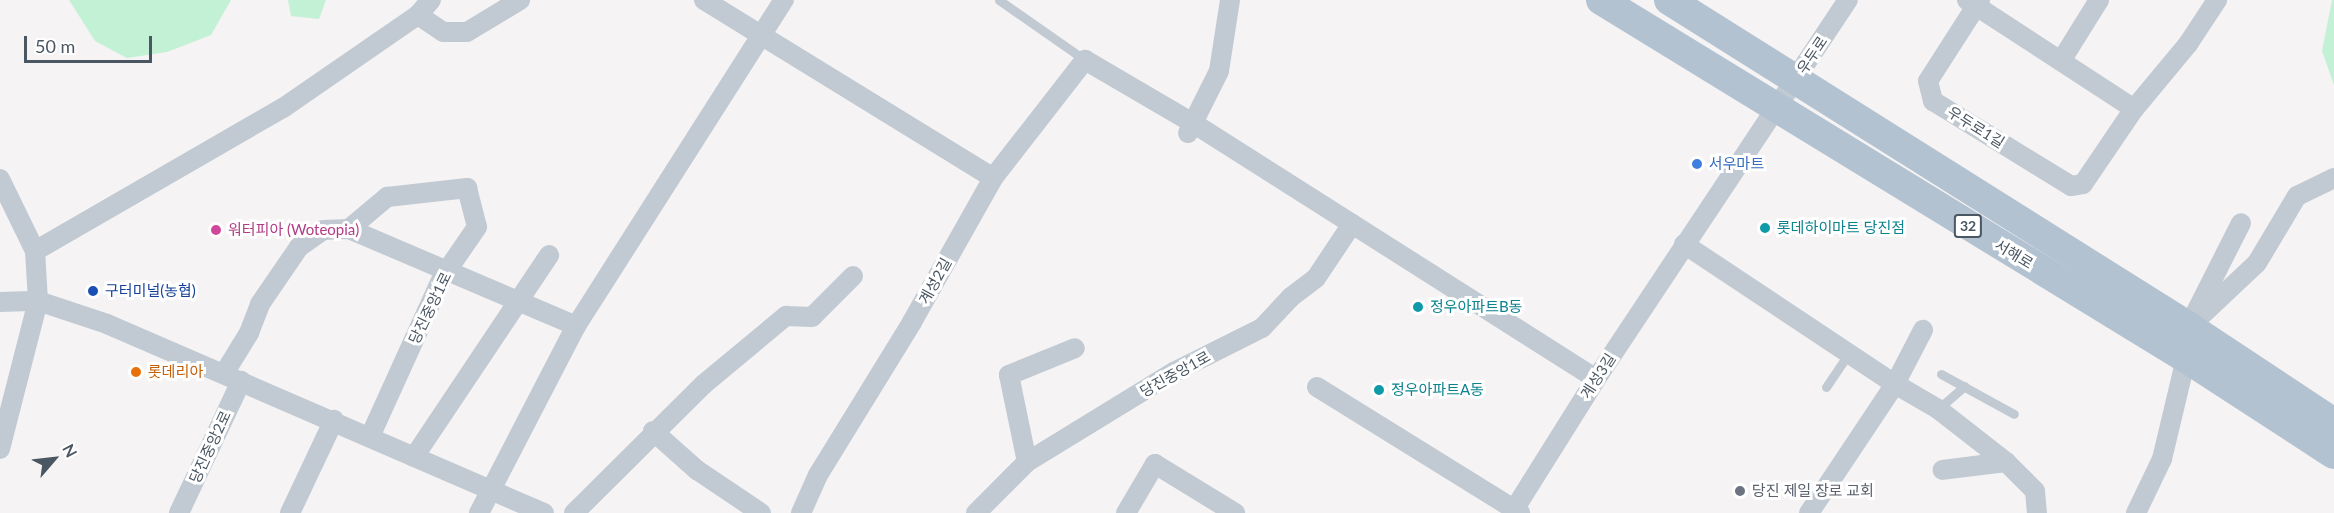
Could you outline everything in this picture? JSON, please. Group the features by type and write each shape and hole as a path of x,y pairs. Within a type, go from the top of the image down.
{"main road":[{"name":"서해로","path":"1601,0 1775,110 2186,358 2334,454"},
{"name":"서해로","path":"1669,0 2189,327 2334,423"}],"street":[{"path":"35,251 283,108 418,15 431,0"},
{"path":"418,15 443,32 467,32 520,0"},
{"path":"704,0 993,178"},
{"path":"479,513 576,326 784,0"},
{"path":"1190,129 1219,71 1230,0"},
{"name":"우두로","path":"1775,110 1848,0"},
{"path":"2061,61 2099,0"},
{"path":"2134,109 2188,45 2217,0"},
{"name":"우두로1길","path":"1974,2 2134,109 2083,184 2071,186 1933,101 1928,81 1974,2"},
{"path":"1085,60 1190,129 1352,224 1596,379"},
{"name":"계성2길","path":"801,513 818,475 912,322 993,178 1085,60"},
{"name":"계성3길","path":"1317,387 1516,512 1596,379 1775,110"},
{"path":"2189,327 2257,263 2297,196 2334,178"},
{"path":"0,179 35,251 39,301 0,449"},
{"name":"당진중앙1로","path":"349,228 387,197 467,188 477,227 447,272 370,437"},
{"path":"2189,327 2241,223"},
{"name":"당진중앙1로","path":"976,513 1027,462 1174,372 1262,328 1291,297 1316,278 1352,224"},
{"path":"233,376 260,304 299,248 323,230 349,228 447,272 520,299 576,326"},
{"path":"1684,244 1895,384 1938,409 2006,462 2035,491 2037,513"},
{"path":"414,457 549,255"},
{"path":"574,513 653,431 786,316 812,317 854,276"},
{"path":"0,302 39,301 233,376 544,513"},
{"path":"1811,512 1895,384 1923,330"},
{"path":"1027,462 1009,375 1075,348"},
{"path":"2136,513 2162,459 2186,358"},
{"name":"당진중앙2로","path":"179,513 233,376"},
{"path":"291,513 334,420"},
{"path":"653,431 697,470 761,513"},
{"path":"1942,470 2006,462"},
{"path":"1126,513 1155,464 1235,513"}],"lane":[{"path":"999,0 1085,60"},
{"path":"1826,387 1849,353"},
{"path":"1941,374 2014,414"},
{"path":"1938,409 1964,386"}],"green space":[{"path":"69,0 231,0 211,35 167,52 127,58 95,41"},
{"path":"288,0 326,0 319,19 291,16"},
{"path":"2332,0 2334,0 2334,85 2322,51"}],"place":[{"name":"서우마트","path":"1697,164"},
{"name":"롯데하이마트 당진점","path":"1765,228"},
{"name":"워터피아 (Woteopia)","path":"216,230"},
{"name":"구터미널(농협)","path":"93,291"},
{"name":"정우아파트B동","path":"1418,307"},
{"name":"롯데리아","path":"136,372"},
{"name":"정우아파트A동","path":"1379,390"},
{"name":"당진 제일 장로 교회","path":"1740,491"}]}
